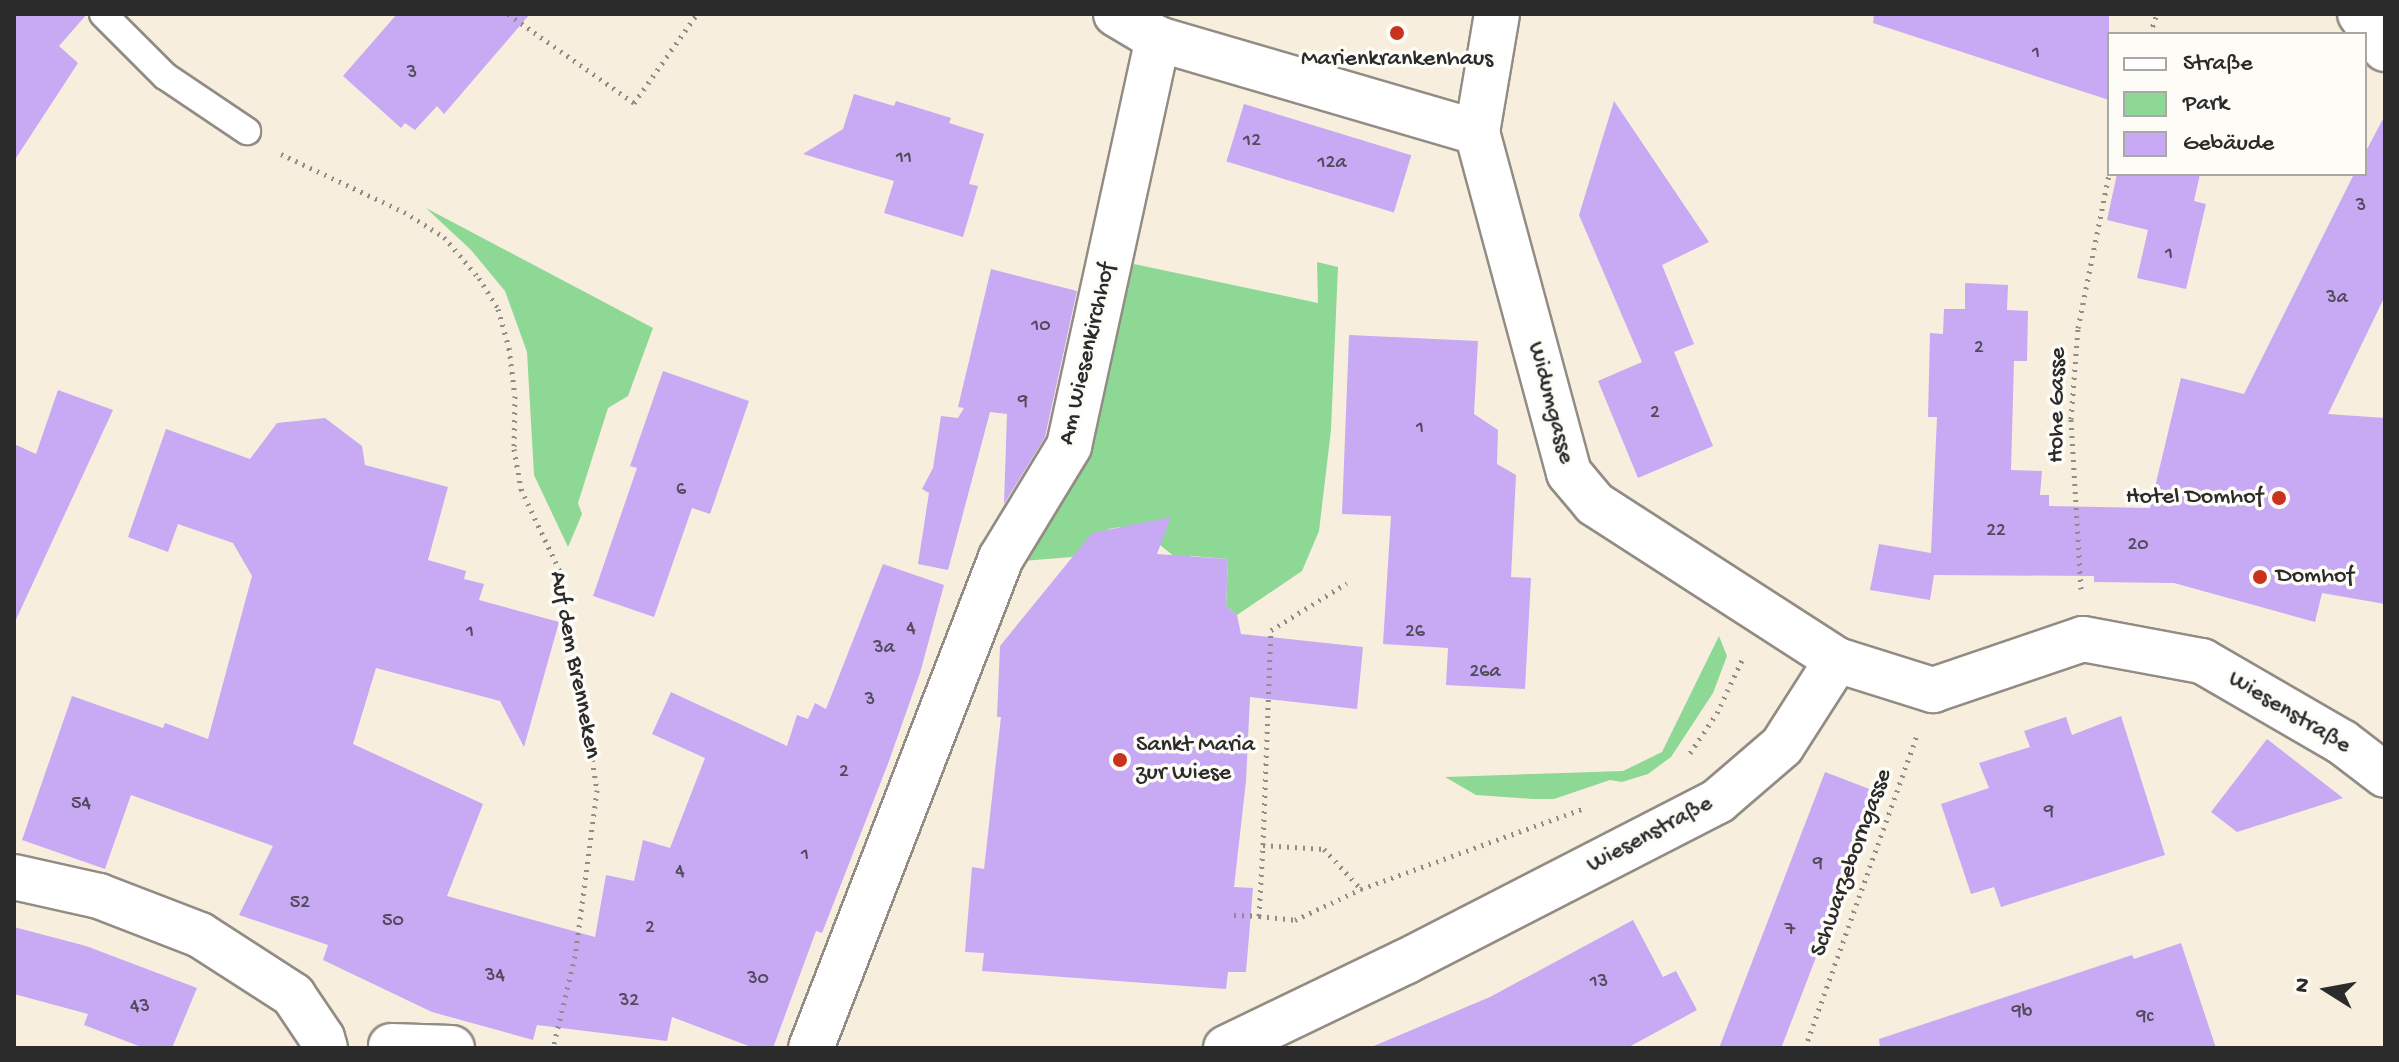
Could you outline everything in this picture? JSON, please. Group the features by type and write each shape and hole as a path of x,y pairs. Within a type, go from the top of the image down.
{"street":[{"path":"1116,14 1158,39 1477,132"},
{"name":"Widumgasse","path":"1497,14 1477,132 1569,473 1595,504 1837,660"},
{"path":"2360,14 2385,49"},
{"name":"Am Wiesenkirchhof","path":"811,1048 1001,558 1069,446 1158,39"},
{"name":"Wiesenstraße","path":"1933,690 2083,639 2202,661 2342,742 2385,775"},
{"path":"1837,660 1933,690"},
{"name":"Wiesenstraße","path":"1226,1048 1405,962 1718,801 1782,746 1837,660"},
{"path":"14,877 99,896 200,935 293,995 322,1038 325,1048"},
{"path":"391,1046 452,1048"}],"lane":[{"path":"103,14 165,76 247,131"}],"path":[{"path":"508,14 634,103 697,14"},
{"name":"Auf dem Brenneken","path":"247,131 293,162 404,212 444,237 479,278 498,309 509,348 515,396 514,449 521,489 563,578 597,790 575,956 553,1048"},
{"name":"Hohe Gasse","path":"2083,639 2071,419 2078,328 2109,176"},
{"path":"1259,916 1271,630 1347,583"},
{"path":"1686,757 1717,713 1744,658 1770,615"},
{"name":"Schwarzeborngasse","path":"1805,1048 1933,690"},
{"path":"1234,915 1295,920 1361,889 1547,819 1597,805"},
{"path":"1263,845 1324,849 1361,889"}],"green space":[{"path":"426,208 653,328 628,396 608,408 578,503 582,514 568,547 534,475 527,352 505,291 471,250"},
{"path":"1317,262 1338,267 1331,430 1319,531 1302,571 1237,615 1226,606 1228,559 1191,556 1181,562 1160,545 1164,534 1123,539 1120,527 1109,529 1072,557 1023,561 1134,264 1318,303"},
{"path":"1719,636 1727,656 1713,693 1671,757 1648,774 1622,782 1610,780 1554,799 1476,795 1445,777 1623,771 1662,752"}],"building":[{"path":"14,14 87,14 59,46 78,63 14,161"},
{"path":"397,14 530,14 444,114 437,106 415,130 405,123 401,128 343,76"},
{"path":"1874,14 2109,14 2107,99 1873,23"},
{"path":"854,94 894,106 896,101 951,118 949,123 984,134 969,184 978,186 963,237 884,213 894,181 803,154 843,129"},
{"path":"1614,101 1709,242 1662,265 1694,344 1674,352 1713,446 1638,478 1598,381 1642,362 1579,215"},
{"path":"1244,104 1411,155 1394,213 1226,161"},
{"path":"2385,115 2385,296 2328,414 2385,418 2385,604 2322,593 2315,622 2174,583 2094,582 2094,576 1934,575 1930,600 1870,590 1879,544 1931,553 1937,417 1928,417 1930,333 1943,334 1944,309 1965,309 1965,283 2008,285 2007,310 2028,311 2027,361 2014,361 2011,470 2042,471 2040,495 2049,495 2049,506 2150,508 2181,378 2244,394 2353,176 2367,176 2367,149"},
{"path":"2117,176 2200,176 2194,201 2206,204 2186,289 2137,278 2148,230 2107,220"},
{"path":"991,269 1077,291 1045,437 1004,504 1007,414 990,412 948,570 918,564 929,493 922,489 933,468 941,416 958,418 964,408 958,407"},
{"path":"1349,335 1478,341 1474,414 1498,430 1497,464 1516,475 1511,577 1531,578 1525,689 1446,685 1448,648 1383,644 1391,516 1342,514"},
{"path":"663,371 749,401 710,514 692,508 654,617 593,596 637,468 630,466"},
{"path":"58,390 113,410 14,624 14,444 36,454"},
{"path":"325,418 362,446 365,465 448,487 428,560 466,571 464,579 484,584 479,600 559,622 524,747 500,701 376,668 353,744 483,804 447,896 595,937 606,875 634,881 643,840 670,848 705,758 652,734 671,692 787,746 797,715 808,719 815,703 826,709 883,564 944,585 920,673 889,761 822,933 816,931 773,1048 754,1048 672,1017 667,1041 537,1025 533,1040 432,1012 323,960 328,945 239,915 273,846 131,795 105,869 22,840 72,696 163,728 165,723 208,739 252,576 233,543 178,524 168,552 128,537 166,429 250,459 277,423"},
{"name":"Sankt Maria zur Wiese","path":"1171,517 1157,554 1228,559 1226,606 1237,615 1241,634 1363,647 1357,709 1250,697 1246,781 1234,887 1253,888 1246,972 1228,972 1226,989 982,971 984,953 965,952 972,867 984,869 1001,717 997,717 1000,646 1092,533"},
{"path":"2121,716 2165,855 2001,907 1994,887 1971,894 1941,804 1989,788 1979,763 2030,747 2024,731 2066,717 2072,735"},
{"path":"2267,739 2343,798 2237,832 2211,812"},
{"path":"1825,772 1879,793 1781,1048 1719,1048"},
{"path":"1633,920 1663,977 1676,971 1697,1010 1627,1048 1369,1048 1490,997"},
{"path":"14,927 86,946 197,988 172,1048 144,1048 84,1025 88,1014 14,994"},
{"path":"2181,943 2216,1048 1880,1048 1879,1039 2132,955 2134,959"}],"place":[{"name":"Marienkrankenhaus","path":"1397,33"},
{"name":"Hotel Domhof","path":"2279,498"},
{"name":"Domhof","path":"2260,577"},
{"name":"Sankt Maria zur Wiese","path":"1120,760"}]}
